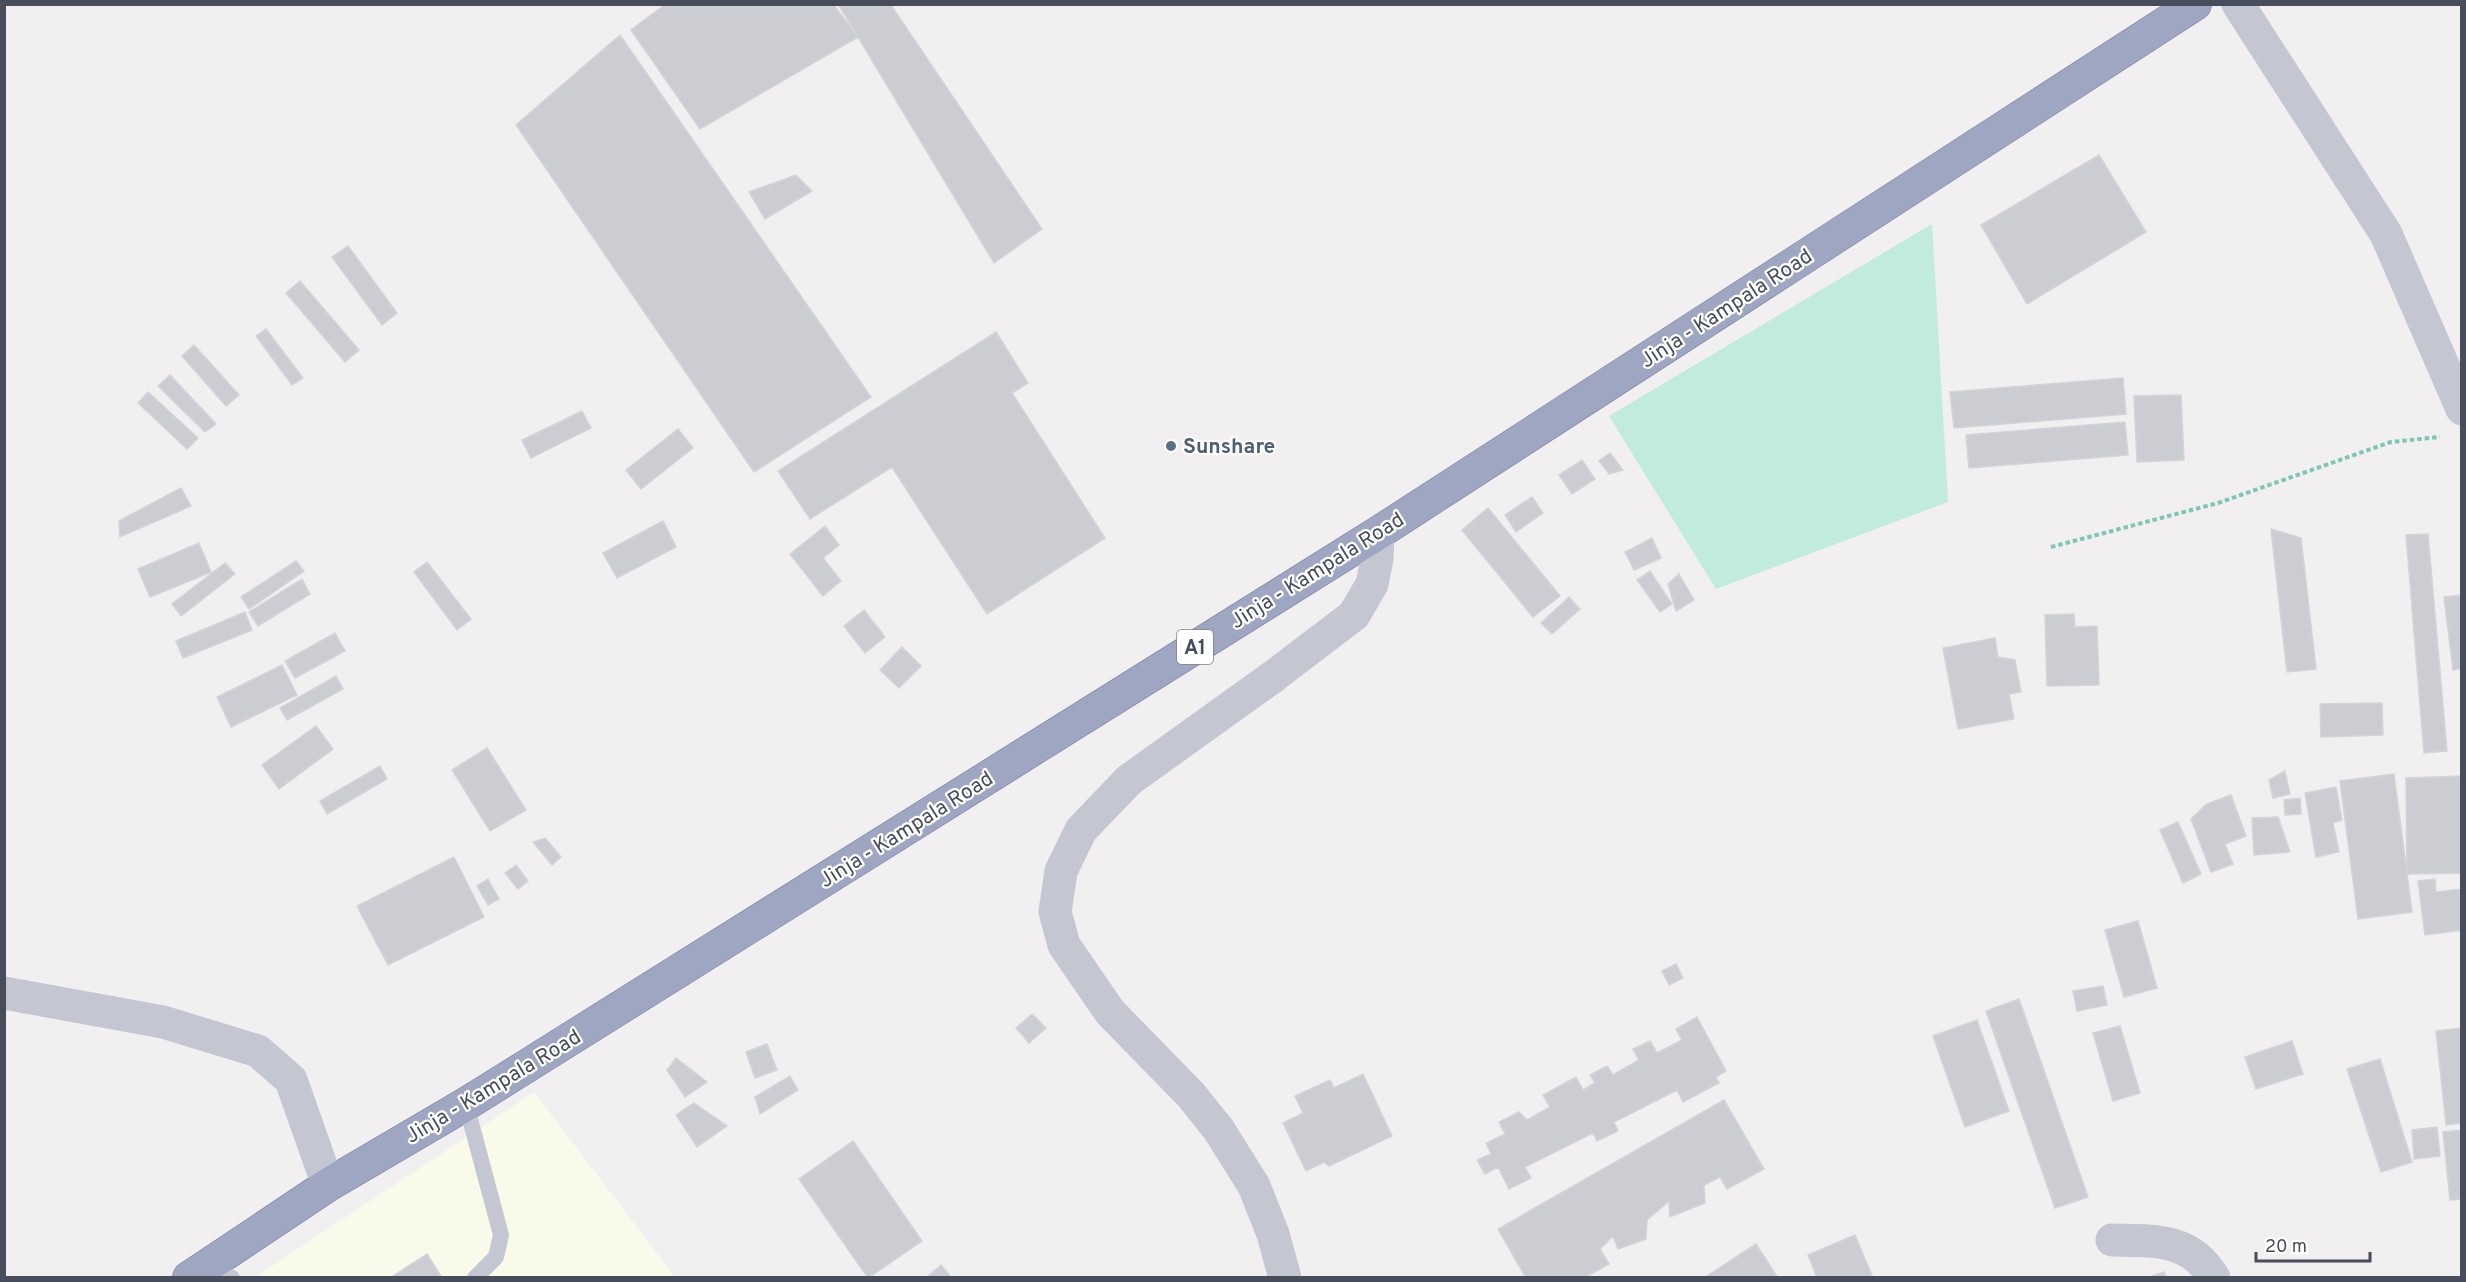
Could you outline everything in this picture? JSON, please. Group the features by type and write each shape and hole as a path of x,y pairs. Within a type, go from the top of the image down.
{"highway":[{"name":"Jinja - Kampala Road","path":"209,1274 328,1185 466,1104 1378,533 2195,4"}],"street":[{"path":"2238,4 2386,234 2456,422"},
{"path":"1285,1278 1273,1234 1254,1186 1220,1130 1191,1095 1110,1011 1064,945 1055,912 1061,871 1081,831 1129,780 1274,676 1354,615 1372,584 1378,533"},
{"path":"4,993 163,1022 258,1051 291,1080 328,1185"},
{"path":"2112,1240 2168,1241 2205,1263 2214,1278"}],"lane":[{"path":"466,1104 501,1235 495,1257 475,1278"}],"path":[{"path":"2051,547 2218,503 2391,442 2456,422"}],"shaded area":[{"path":"534,1092 675,1277 254,1278"}],"green space":[{"path":"1932,224 1948,502 1716,589 1609,416"}],"building":[{"path":"666,4 833,4 858,37 700,129 631,30"},
{"path":"838,4 891,5 1042,229 994,263"},
{"path":"620,35 871,397 754,472 516,125"},
{"path":"2099,155 2146,232 2027,304 1981,225"},
{"path":"796,175 812,191 765,219 749,192"},
{"path":"348,246 397,313 382,325 332,257"},
{"path":"300,281 359,350 345,362 286,293"},
{"path":"266,329 303,378 292,385 256,336"},
{"path":"996,332 1028,383 1012,393 1105,538 987,614 892,467 810,519 778,471"},
{"path":"194,345 239,395 226,406 182,356"},
{"path":"170,375 216,424 205,432 158,386"},
{"path":"2123,378 2126,414 1954,428 1950,392"},
{"path":"148,392 198,438 187,449 138,403"},
{"path":"2181,395 2184,460 2137,462 2134,396"},
{"path":"582,411 591,428 531,458 522,440"},
{"path":"2125,422 2128,455 1969,468 1966,435"},
{"path":"678,429 693,448 641,489 626,470"},
{"path":"1610,453 1623,470 1609,474 1599,461"},
{"path":"1582,460 1595,479 1572,494 1559,475"},
{"path":"181,488 191,506 120,537 119,521"},
{"path":"1532,497 1543,513 1516,532 1505,515"},
{"path":"1488,508 1560,596 1533,617 1462,530"},
{"path":"663,521 676,547 617,578 603,553"},
{"path":"825,526 839,545 823,558 841,581 823,596 790,554"},
{"path":"2271,529 2301,538 2316,669 2287,672"},
{"path":"2428,534 2447,751 2424,753 2406,535"},
{"path":"1652,538 1661,558 1634,570 1625,552"},
{"path":"199,543 211,572 150,597 138,569"},
{"path":"296,561 304,571 249,609 241,597"},
{"path":"427,562 471,619 457,630 414,572"},
{"path":"225,563 235,574 181,616 172,604"},
{"path":"1650,571 1672,604 1660,612 1637,580"},
{"path":"1679,574 1694,600 1676,611 1668,584"},
{"path":"302,579 310,594 258,626 249,612"},
{"path":"2462,595 2462,668 2453,670 2444,597"},
{"path":"1569,597 1580,609 1552,634 1541,623"},
{"path":"864,610 885,637 865,653 844,626"},
{"path":"245,612 252,630 183,658 176,641"},
{"path":"2074,614 2075,627 2097,626 2099,685 2047,686 2045,615"},
{"path":"335,633 345,651 295,678 285,661"},
{"path":"1995,638 1998,657 2015,660 2021,692 2009,694 2014,719 1958,729 1943,648"},
{"path":"902,647 921,666 899,688 880,670"},
{"path":"282,665 297,695 231,727 217,697"},
{"path":"336,676 343,689 287,720 280,708"},
{"path":"2382,703 2383,735 2321,737 2320,704"},
{"path":"316,726 333,749 279,789 262,765"},
{"path":"487,748 526,810 490,831 452,770"},
{"path":"380,766 387,779 327,814 320,801"},
{"path":"2285,771 2290,794 2273,798 2269,780"},
{"path":"2394,774 2412,912 2358,919 2340,781"},
{"path":"2462,776 2462,873 2407,874 2406,778"},
{"path":"2336,787 2342,820 2333,823 2339,852 2316,857 2305,793"},
{"path":"2231,795 2246,836 2225,844 2233,864 2211,872 2191,819 2207,804"},
{"path":"2300,798 2301,814 2285,815 2284,800"},
{"path":"2278,817 2290,852 2254,855 2252,818"},
{"path":"2178,822 2201,874 2183,883 2160,830"},
{"path":"545,838 561,857 552,865 533,842"},
{"path":"454,857 484,917 388,965 357,906"},
{"path":"516,865 528,881 518,889 505,873"},
{"path":"488,879 499,899 488,905 477,886"},
{"path":"2435,879 2436,892 2462,889 2462,930 2425,935 2418,881"},
{"path":"2138,921 2157,988 2124,997 2105,930"},
{"path":"1676,964 1683,978 1669,985 1662,971"},
{"path":"2103,986 2107,1005 2077,1011 2073,991"},
{"path":"2019,999 2088,1197 2055,1208 1986,1011"},
{"path":"1032,1014 1046,1028 1029,1043 1016,1028"},
{"path":"1697,1017 1726,1071 1716,1077 1719,1083 1683,1102 1677,1090 1614,1122 1618,1131 1597,1141 1593,1133 1525,1167 1531,1178 1509,1189 1498,1167 1485,1174 1477,1160 1491,1154 1486,1143 1505,1134 1499,1122 1519,1112 1527,1120 1550,1107 1543,1095 1576,1077 1583,1090 1595,1083 1590,1075 1607,1066 1613,1075 1639,1060 1633,1049 1650,1041 1657,1053 1682,1040 1676,1029"},
{"path":"1977,1020 2009,1111 1965,1127 1933,1036"},
{"path":"2120,1026 2140,1093 2113,1101 2093,1033"},
{"path":"2462,1028 2462,1123 2446,1125 2436,1031"},
{"path":"2292,1041 2303,1074 2256,1089 2245,1057"},
{"path":"767,1044 777,1070 755,1078 746,1052"},
{"path":"676,1058 707,1082 685,1097 667,1070"},
{"path":"2380,1059 2412,1162 2381,1172 2347,1069"},
{"path":"1363,1074 1392,1136 1329,1166 1324,1162 1306,1171 1283,1123 1303,1113 1295,1096 1330,1080 1334,1088"},
{"path":"790,1076 798,1090 760,1114 755,1097"},
{"path":"1724,1100 1764,1169 1727,1189 1720,1177 1704,1185 1705,1203 1670,1217 1669,1201 1647,1220 1646,1239 1618,1249 1613,1236 1600,1249 1609,1264 1584,1278 1526,1278 1498,1229"},
{"path":"694,1103 727,1126 697,1147 676,1115"},
{"path":"2437,1127 2440,1156 2414,1159 2412,1130"},
{"path":"2462,1130 2462,1199 2450,1200 2443,1132"},
{"path":"853,1141 922,1241 868,1278 799,1179"},
{"path":"1855,1235 1873,1278 1817,1278 1808,1255"},
{"path":"1756,1244 1778,1278 1704,1278"},
{"path":"427,1254 442,1278 390,1278"},
{"path":"941,1265 952,1278 926,1278"},
{"path":"2164,1272 2166,1278 2147,1278"}],"place":[{"name":"Sunshare","path":"1171,446"}]}
